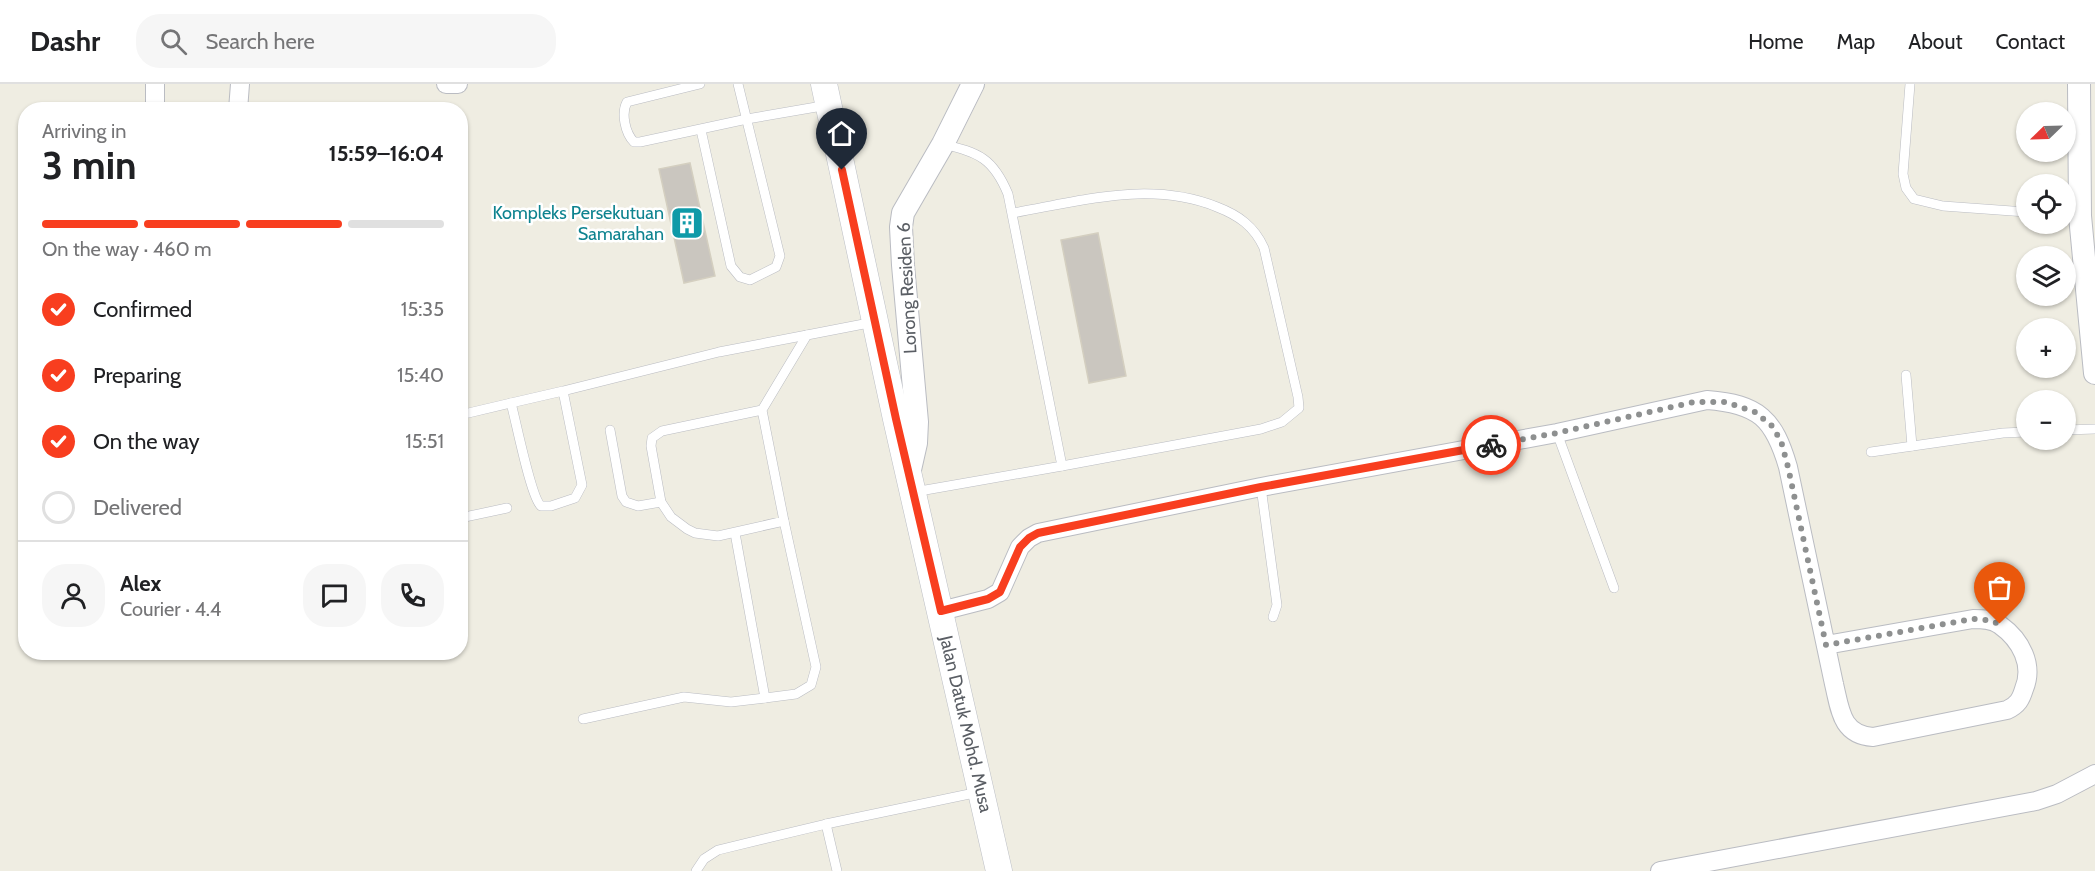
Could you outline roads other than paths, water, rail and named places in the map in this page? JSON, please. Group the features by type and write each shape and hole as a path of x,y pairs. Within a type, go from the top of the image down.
{"main road":[{"name":"Jalan Datuk Mohd. Musa","path":"826,94 874,321 999,871"}],"street":[{"path":"155,84 155,102"},
{"path":"239,102 240,84"},
{"path":"446,84 458,84"},
{"name":"Lorong Residen 6","path":"911,483 917,422 903,265 901,227 903,213 943,144 973,84"},
{"path":"2079,84 2077,216 2095,373"},
{"path":"941,611 988,599 1000,592 1020,547 1038,533 1261,487 1557,433 1707,400 1744,407 1767,421 1781,441 1788,467 1826,645 1842,716 1851,730 1863,737 1873,737 2007,710 2020,700 2029,675 2018,642 2000,624 1987,620 1973,619 1826,645"},
{"path":"1672,870 2036,801 2057,794 2095,774"}],"lane":[{"path":"700,84 627,102 624,106 627,130 634,142 747,119 826,94"},
{"path":"701,130 731,266 740,277 750,280 773,269 780,260 738,84"},
{"path":"1910,84 1903,174 1906,188 1914,199 1943,206 2016,211"},
{"path":"943,144 972,151 993,165 1003,183 1013,213 1062,466"},
{"path":"911,483 1062,466 1261,429 1286,420 1299,408 1264,248 1258,237 1239,216 1191,197 1138,193 1013,213"},
{"path":"468,414 719,352 874,321"},
{"path":"583,719 684,697 731,702 800,693 811,685 816,667 762,410 807,335"},
{"path":"1906,375 1912,446"},
{"path":"511,403 537,502 541,506 551,506 575,498 582,485 563,391"},
{"path":"762,410 681,426 662,431 654,437 651,446 661,502 675,522 695,533 718,536 784,521"},
{"path":"2076,430 2095,429"},
{"path":"610,430 622,496 626,502 638,506 661,502"},
{"path":"1871,452 2016,432"},
{"path":"1557,433 1614,588"},
{"path":"1261,487 1277,605 1273,617"},
{"path":"468,516 507,508"},
{"path":"735,533 765,698"},
{"path":"696,871 704,859 718,850 826,824 981,792"},
{"path":"826,824 837,871"}],"place":[{"name":"Kompleks Persekutuan Samarahan","path":"687,223"}]}
